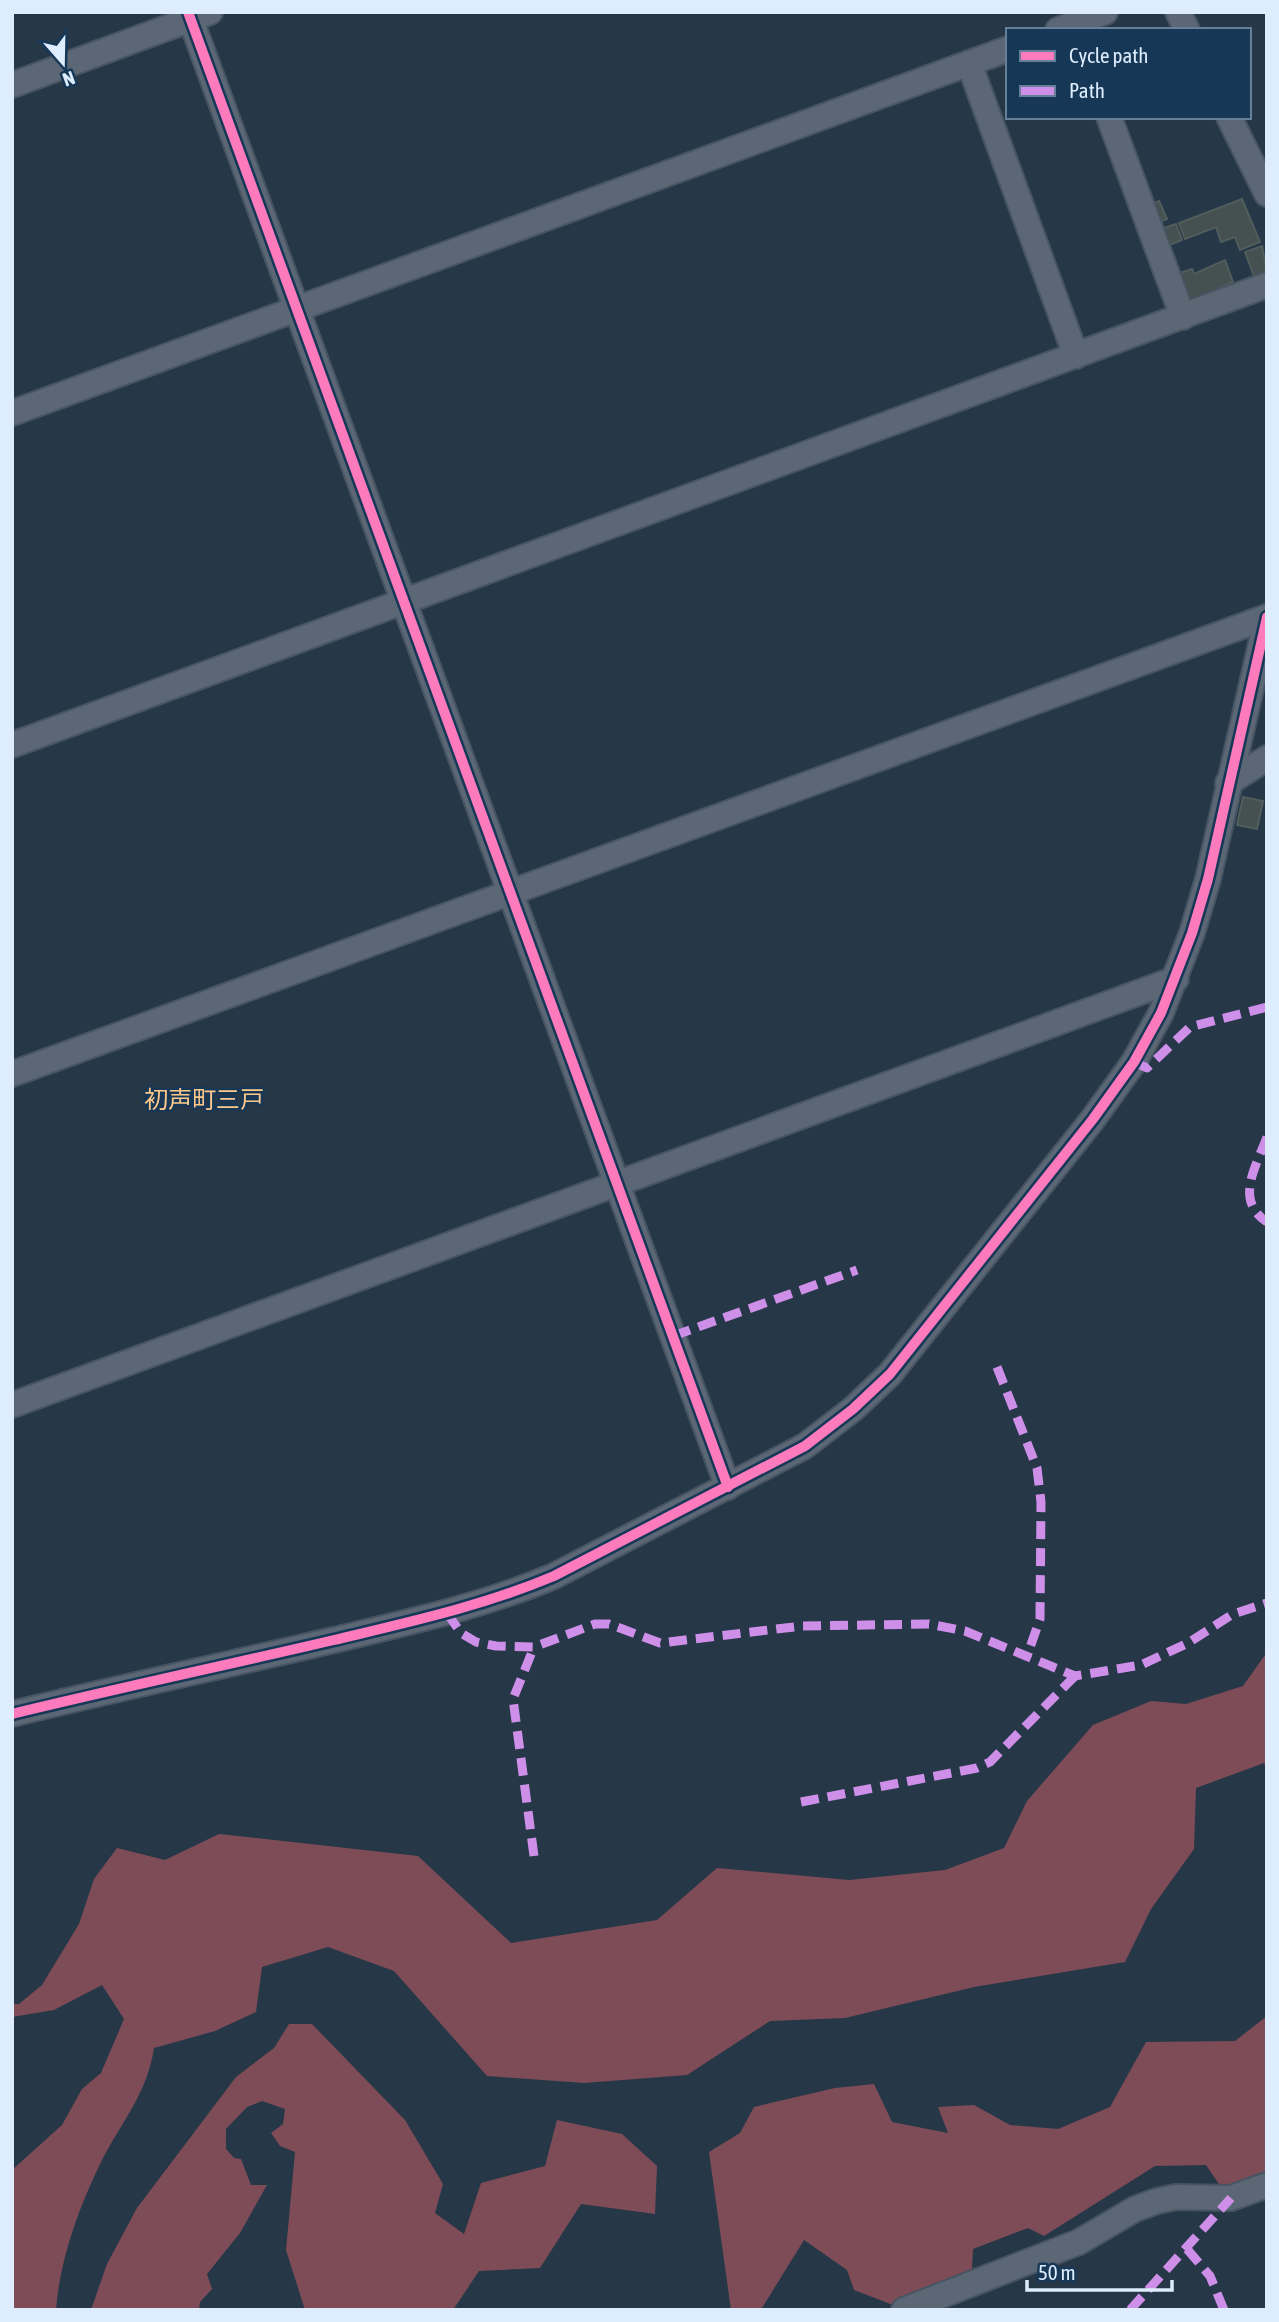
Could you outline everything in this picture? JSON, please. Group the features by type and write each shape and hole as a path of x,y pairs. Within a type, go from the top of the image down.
{"street":[{"path":"1070,28 1105,12"},
{"path":"1178,12 1186,28"},
{"path":"12,85 196,15 297,309 728,1487"},
{"path":"12,414 1006,50"},
{"path":"969,63 1076,356"},
{"path":"1110,119 1183,317"},
{"path":"1230,119 1267,194"},
{"path":"12,745 1267,285"},
{"path":"12,1074 1267,617"},
{"path":"12,1714 196,1674 447,1613 512,1594 554,1576 805,1446 853,1409 890,1374 1093,1119 1134,1062 1176,979 1208,879 1267,617"},
{"path":"1228,783 1267,758"},
{"path":"12,1405 1176,979"},
{"path":"904,2310 1079,2242 1135,2209 1157,2201 1176,2197 1231,2198 1267,2185"}],"shaded area":[{"path":"1267,1652 1267,1770 1264,1763 1196,1788 1194,1849 1151,1909 1125,1962 974,1987 845,2018 770,2021 687,2075 584,2083 487,2076 394,1971 328,1947 262,1967 256,2012 215,2031 154,2048 140,2093 102,2160 78,2214 66,2252 56,2310 12,2310 12,2170 62,2125 82,2089 101,2073 124,2019 102,1985 54,2010 12,2017 12,2004 19,2004 42,1985 79,1924 94,1879 117,1848 165,1860 219,1834 418,1856 511,1943 657,1920 717,1868 849,1880 945,1870 1004,1848 1027,1801 1093,1725 1151,1701 1186,1704 1243,1686"},
{"path":"1267,2016 1267,2185 1223,2190 1206,2165 1155,2166 1044,2236 1028,2228 973,2249 972,2269 893,2305 854,2290 847,2270 804,2240 762,2308 731,2310 709,2152 740,2133 754,2107 835,2088 874,2084 892,2122 948,2133 938,2107 974,2105 1010,2125 1058,2129 1110,2107 1146,2042 1235,2041"},
{"path":"289,2024 312,2024 405,2120 443,2184 435,2213 464,2234 481,2183 545,2166 557,2120 622,2134 657,2166 655,2214 581,2204 540,2268 479,2271 453,2310 305,2310 286,2250 295,2152 280,2146 271,2133 283,2124 285,2109 262,2101 247,2107 226,2129 226,2149 234,2158 241,2159 251,2185 267,2185 240,2233 207,2274 212,2289 200,2302 199,2310 91,2310 107,2264 137,2208 236,2077 274,2048"}],"building":[{"path":"1242,199 1260,242 1240,250 1235,237 1221,242 1216,227 1185,239 1179,223"},
{"path":"1159,201 1167,219 1157,223 1150,205"},
{"path":"1176,224 1182,240 1167,246 1161,229"},
{"path":"1262,246 1267,272 1254,276 1245,252"},
{"path":"1225,260 1233,282 1190,301 1180,273 1192,269 1194,274"},
{"path":"1243,797 1263,801 1257,829 1237,825"}],"marked path":[{"path":"1134,1062 1147,1068 1190,1027 1267,1007"},
{"path":"1267,1137 1250,1182 1252,1204 1267,1222"},
{"path":"673,1336 857,1270"},
{"path":"997,1367 1037,1468 1041,1502 1040,1619 1027,1656"},
{"path":"447,1613 461,1633 476,1642 496,1646 534,1647 595,1624 609,1624 660,1643 802,1626 929,1624 965,1631 1075,1676 1141,1665 1188,1643 1233,1614 1267,1603"},
{"path":"534,1647 513,1699 534,1856"},
{"path":"801,1802 977,1768 990,1762 1075,1676"},
{"path":"1130,2310 1231,2198"},
{"path":"1187,2249 1210,2276 1224,2310"}],"cycle path":[{"path":"188,12 728,1487"},
{"path":"12,1714 418,1620 527,1587 554,1576 805,1446 853,1409 890,1374 1093,1119 1134,1062 1161,1013 1192,933 1208,879 1267,617"}],"district":[{"name":"初声町三戸","path":"204,1099"}]}
